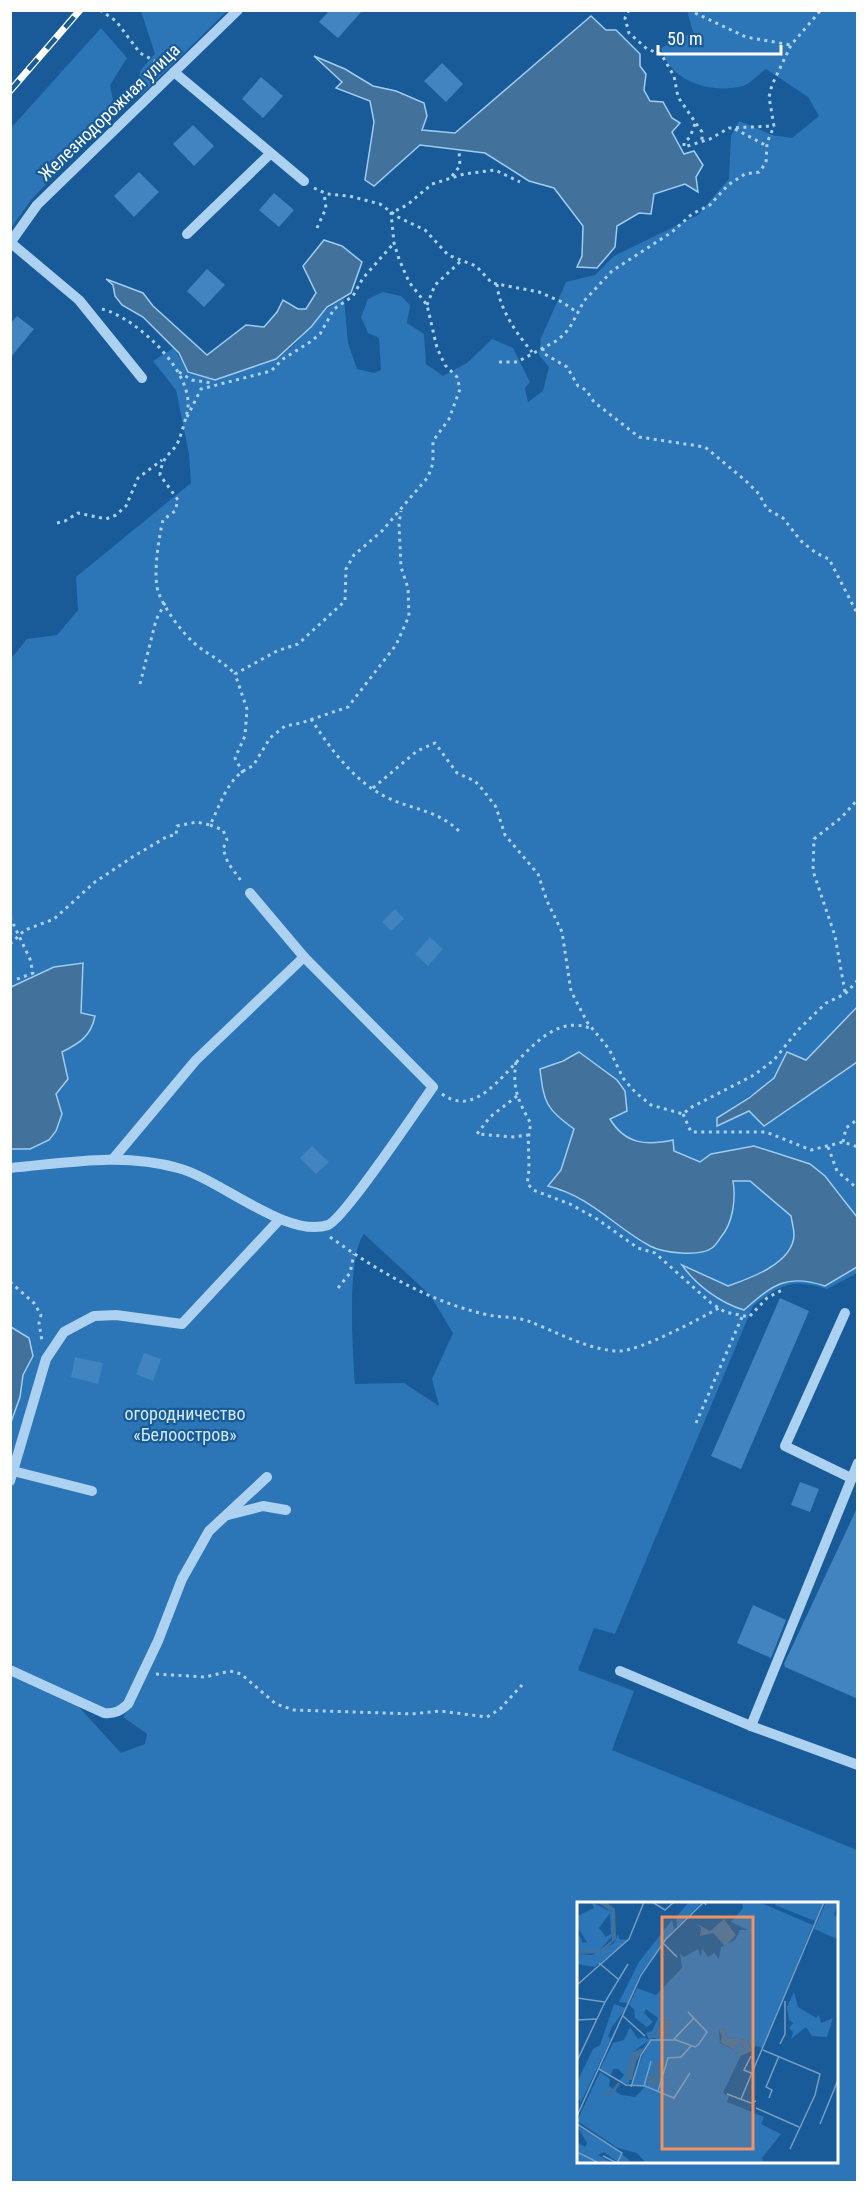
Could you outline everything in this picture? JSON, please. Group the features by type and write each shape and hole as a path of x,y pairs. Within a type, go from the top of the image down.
{"street":[{"name":"Железнодорожная улица","path":"11,243 37,205 238,10"},
{"path":"174,72 304,181"},
{"path":"187,234 270,154"},
{"path":"11,243 79,300 142,378"},
{"path":"10,1168 135,1159 179,1168 220,1185 279,1220 317,1227 331,1224 352,1200 433,1088 304,957 250,893"},
{"path":"113,1159 195,1060 304,957"},
{"path":"92,1491 12,1476 46,1359 64,1332 94,1316 116,1315 182,1324 279,1220"},
{"path":"845,1313 784,1446 851,1478"},
{"path":"751,1726 858,1463"},
{"path":"10,1670 112,1714 128,1704 176,1598 182,1579 209,1531 267,1477"},
{"path":"225,1516 263,1506 286,1510"},
{"path":"620,1671 751,1726 858,1765"}],"path":[{"path":"100,10 116,21 140,53 174,72"},
{"path":"629,10 625,18 628,33 646,49 661,54 674,76 678,97 702,132 702,141"},
{"path":"499,362 517,362 558,340 578,314 584,301 612,271 672,232 692,214 710,205 728,185 745,174 759,172 766,163 767,146 774,126 769,97 772,84 791,45 821,10"},
{"path":"695,13 746,37 791,45"},
{"path":"695,124 684,147 733,128 774,126"},
{"path":"733,128 767,146"},
{"path":"451,177 460,166 459,150"},
{"path":"391,213 407,206 432,184 451,177 495,170 520,182"},
{"path":"304,181 324,193 381,204 391,213 425,230 448,255 476,266 497,284 539,292 578,314"},
{"path":"317,228 326,208 324,193"},
{"path":"235,674 277,651 298,644 345,601 346,569 354,555 401,510 428,477 433,463 433,441 449,419 460,389 457,376 446,365 437,348 427,305 409,282 394,243 391,213"},
{"path":"184,420 201,389 217,383 271,371 320,334 334,309 353,296 363,278 394,243"},
{"path":"427,305 435,285 461,261"},
{"path":"497,284 498,294 509,317 532,352"},
{"path":"57,523 78,513 106,519 116,515 126,506 138,478 162,460 178,441 188,398 179,372 153,341 121,316 102,309 89,312"},
{"path":"543,347 543,353 567,367 578,386 586,390 594,402 639,437 705,447 746,481 759,494 767,509 783,518 801,541 816,553 829,559 858,615"},
{"path":"179,372 201,382 217,383"},
{"path":"162,460 160,475 178,500 175,511 163,520 160,531 158,593 186,635 235,674 247,709 245,736 235,753 235,758 243,773"},
{"path":"210,825 228,787 253,766 270,738 285,726 348,707 396,645 409,616 408,588 401,567 399,524 401,510"},
{"path":"140,684 156,620 165,603"},
{"path":"311,718 345,766 373,788 384,796 446,819 459,831"},
{"path":"373,788 412,755 435,743 457,773 475,781 496,807 505,834 538,874 547,902 562,932 571,991 592,1029 609,1049 623,1078 635,1092 651,1105 683,1114"},
{"path":"845,993 835,936 813,871 814,839 842,817 858,799"},
{"path":"10,944 18,934 54,919 95,882 168,836 176,834 177,826 197,822 223,830 227,840 223,849 228,863 250,893"},
{"path":"10,916 30,959 33,973 15,980"},
{"path":"683,1114 754,1074 774,1060 826,1003 845,993 858,980"},
{"path":"433,1088 447,1098 460,1101 476,1098 496,1085 533,1043 563,1026 576,1023 592,1029"},
{"path":"516,1062 513,1082 517,1096 531,1124 528,1135 531,1169 527,1183 533,1190 570,1204 620,1233 638,1248 655,1253 719,1308 742,1317 749,1317 767,1298 782,1290"},
{"path":"517,1096 490,1117 477,1134 503,1137 528,1135"},
{"path":"683,1114 691,1132 766,1132 810,1150 843,1142 858,1147"},
{"path":"843,1142 846,1128 858,1119"},
{"path":"828,1147 837,1171 858,1189"},
{"path":"317,1227 354,1254 421,1294 486,1315 512,1316 576,1341 619,1351 676,1331 719,1308"},
{"path":"338,1288 350,1273 354,1254"},
{"path":"10,1282 34,1303 41,1315 39,1323 43,1342 51,1352"},
{"path":"696,1423 742,1317"},
{"path":"142,1675 205,1677 230,1671 241,1674 276,1704 294,1710 412,1714 440,1711 487,1716 500,1708 522,1684"}],"green space":[{"path":"141,10 227,11 140,96 140,71 155,54"},
{"name":"огородничество «Белоостров»","path":"687,11 857,11 857,1007 805,1060 717,1117 717,1125 749,1111 765,1126 857,1062 857,1217 839,1192 810,1164 789,1160 700,1162 673,1151 673,1140 652,1143 631,1141 615,1127 594,1088 579,1053 540,1069 557,1117 574,1129 561,1170 548,1186 590,1203 651,1247 733,1181 750,1181 791,1216 794,1235 792,1245 786,1254 759,1274 728,1286 683,1266 710,1293 744,1310 772,1288 790,1281 812,1282 825,1286 857,1265 857,1273 827,1289 804,1284 787,1285 753,1306 615,1634 594,1628 578,1670 634,1691 612,1750 857,1850 857,2182 11,2182 11,1149 30,1149 62,1114 56,1094 64,1064 62,1052 74,1046 88,1034 95,1016 81,1013 83,963 54,967 11,987 10,660 27,639 57,635 78,610 76,577 191,483 189,454 176,390 153,361 174,348 188,372 234,370 262,364 288,350 325,311 344,299 348,343 357,369 374,373 381,370 379,338 368,333 361,317 368,299 383,292 401,296 410,305 407,323 424,334 426,364 443,376 467,363 492,339 513,348 530,382 525,388 528,402 543,391 549,367 539,355 541,338 566,282 595,275 614,256 698,215 729,179 731,136 739,121 772,135 792,138 819,116 808,97 766,69 743,86 718,88 705,86 682,77 666,60 661,48 693,32","holes":["364,1234 430,1295 453,1333 432,1379 439,1406 404,1383 355,1384 352,1329 353,1283 358,1246","78,1706 104,1713 130,1707 123,1717 147,1734 145,1744 121,1753"]},
{"path":"101,28 127,58 110,85 115,110 31,200 11,228 11,128"}],"shaded area":[{"path":"591,16 606,30 616,30 640,54 640,66 646,74 644,90 650,101 663,102 672,118 680,123 672,132 684,154 694,151 703,165 696,177 698,192 685,184 654,194 651,214 639,213 617,226 615,247 597,268 577,267 582,256 583,226 554,188 529,181 485,153 420,145 374,186 365,180 374,122 370,101 336,88 342,82 314,56 345,69 373,86 396,91 424,103 427,116 422,130 455,133"},
{"path":"324,240 342,246 362,262 351,293 327,307 311,327 276,359 215,380 188,372 179,353 143,317 122,305 115,296 113,285 106,279 143,293 153,306 207,355 246,325 264,327 277,312 283,300 298,309 306,309 316,293 303,266"},
{"path":"83,963 81,1013 95,1016 88,1034 62,1052 68,1079 56,1094 62,1114 56,1131 49,1140 30,1149 11,1149 11,987 54,967"},
{"path":"857,1007 857,1062 764,1126 749,1111 717,1126 717,1118 749,1098 774,1078 787,1052 806,1060"},
{"path":"579,1052 617,1080 625,1091 627,1111 610,1119 622,1134 629,1138 645,1143 673,1140 674,1151 700,1162 711,1154 754,1146 810,1164 825,1176 857,1217 857,1267 825,1286 800,1281 781,1284 763,1294 744,1310 726,1303 709,1292 682,1265 728,1286 759,1274 786,1254 792,1245 794,1235 791,1216 750,1181 733,1181 734,1203 731,1218 716,1244 706,1251 691,1253 672,1252 650,1246 577,1197 548,1186 561,1170 574,1129 557,1116 548,1104 540,1069 563,1061"},
{"path":"11,1327 29,1338 33,1356 23,1375 20,1397 11,1422"}],"building":[{"path":"330,10 363,10 338,38 319,22"},
{"path":"442,63 463,84 446,102 424,81"},
{"path":"261,77 283,96 263,118 242,99"},
{"path":"193,125 214,146 194,166 173,144"},
{"path":"139,172 159,192 134,217 114,196"},
{"path":"274,193 294,210 279,227 259,210"},
{"path":"207,269 225,285 204,307 187,291"},
{"path":"17,316 34,329 10,358 10,324"},
{"path":"395,909 404,919 391,931 382,922"},
{"path":"430,937 443,949 428,966 415,954"},
{"path":"312,1146 329,1162 316,1174 300,1158"},
{"path":"780,1298 809,1311 741,1469 711,1456"},
{"path":"144,1353 161,1359 153,1381 136,1374"},
{"path":"75,1357 103,1363 98,1384 71,1377"},
{"path":"800,1482 819,1489 810,1512 791,1505"},
{"path":"858,1506 858,1699 785,1667 784,1664"},
{"path":"753,1605 786,1620 771,1658 737,1643"}],"railway":[{"path":"10,91 80,10"}]}
